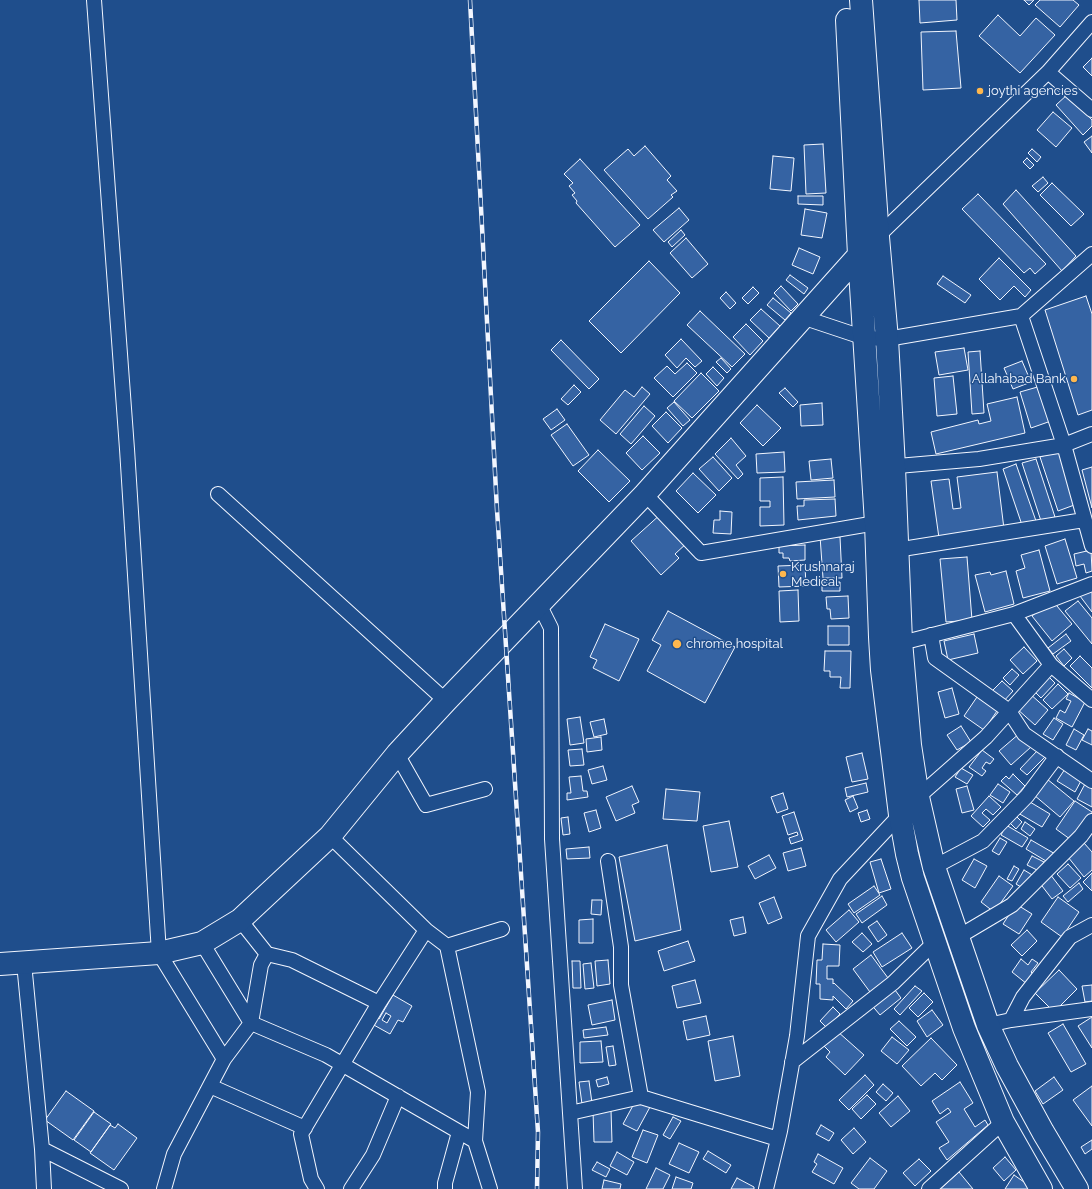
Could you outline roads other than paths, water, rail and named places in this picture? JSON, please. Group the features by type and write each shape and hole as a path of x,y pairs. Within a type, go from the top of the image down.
{"main road":[{"path":"846,0 859,255 876,523 877,578 882,670 900,816 912,878 964,1028 1004,1122 1039,1188"},
{"path":"861,0 887,339 901,641 910,745 918,797 934,867 988,1025 1014,1080 1077,1189"},
{"path":"0,964 159,953 202,943 240,920 330,836 397,754 645,494 859,255"}],"street":[{"path":"94,0 127,449 159,953 224,1059"},
{"path":"859,255 1048,72 1092,22"},
{"path":"1048,72 1092,110"},
{"path":"802,317 865,338 887,339 1021,316 1092,254"},
{"path":"1021,316 1064,445 1092,546"},
{"path":"872,467 894,467 979,459 1064,445 1092,434"},
{"path":"218,494 446,701"},
{"path":"645,494 701,553 876,523"},
{"path":"896,550 1084,520"},
{"path":"901,641 913,640 1014,614 1092,584"},
{"path":"539,604 551,628 552,839 575,1189"},
{"path":"1014,614 1051,665 1092,700"},
{"path":"931,635 936,658 1009,711 1024,734 1092,781"},
{"path":"918,797 986,737 1051,665"},
{"path":"397,754 426,805 486,789"},
{"path":"934,867 983,841 1027,796 1057,756"},
{"path":"766,1189 778,1139 797,1036 808,936 840,879 900,816"},
{"path":"958,937 1012,905 1081,836 1092,821"},
{"path":"330,836 426,930 447,946 478,1092 475,1141 490,1189"},
{"path":"608,861 621,947 621,985 641,1097"},
{"path":"240,920 267,954 292,960 379,1004"},
{"path":"1011,1020 1023,997 1070,937 1092,925"},
{"path":"447,946 502,929"},
{"path":"317,1189 311,1179 301,1134 342,1064 426,930"},
{"path":"792,1062 893,983 935,942"},
{"path":"202,943 251,1023 326,1055 475,1141"},
{"path":"164,1189 174,1154 224,1059 251,1023 261,965 267,954"},
{"path":"24,963 42,1149 44,1189"},
{"path":"988,1025 1011,1020 1092,1009"},
{"path":"210,1086 305,1128"},
{"path":"351,1189 373,1155 398,1096"},
{"path":"570,1113 641,1097 778,1139"},
{"path":"929,1189 1004,1122"},
{"path":"446,1189 445,1183 459,1132"},
{"path":"42,1149 121,1189"}],"railway":[{"path":"470,0 497,510 538,1132 537,1189"}],"place":[{"name":"joythi agencies","path":"980,91"},
{"name":"Allahabad Bank","path":"1074,379"},
{"name":"Krushnaraj Medical","path":"783,574"},
{"name":"chrome hospital","path":"677,644"}]}
